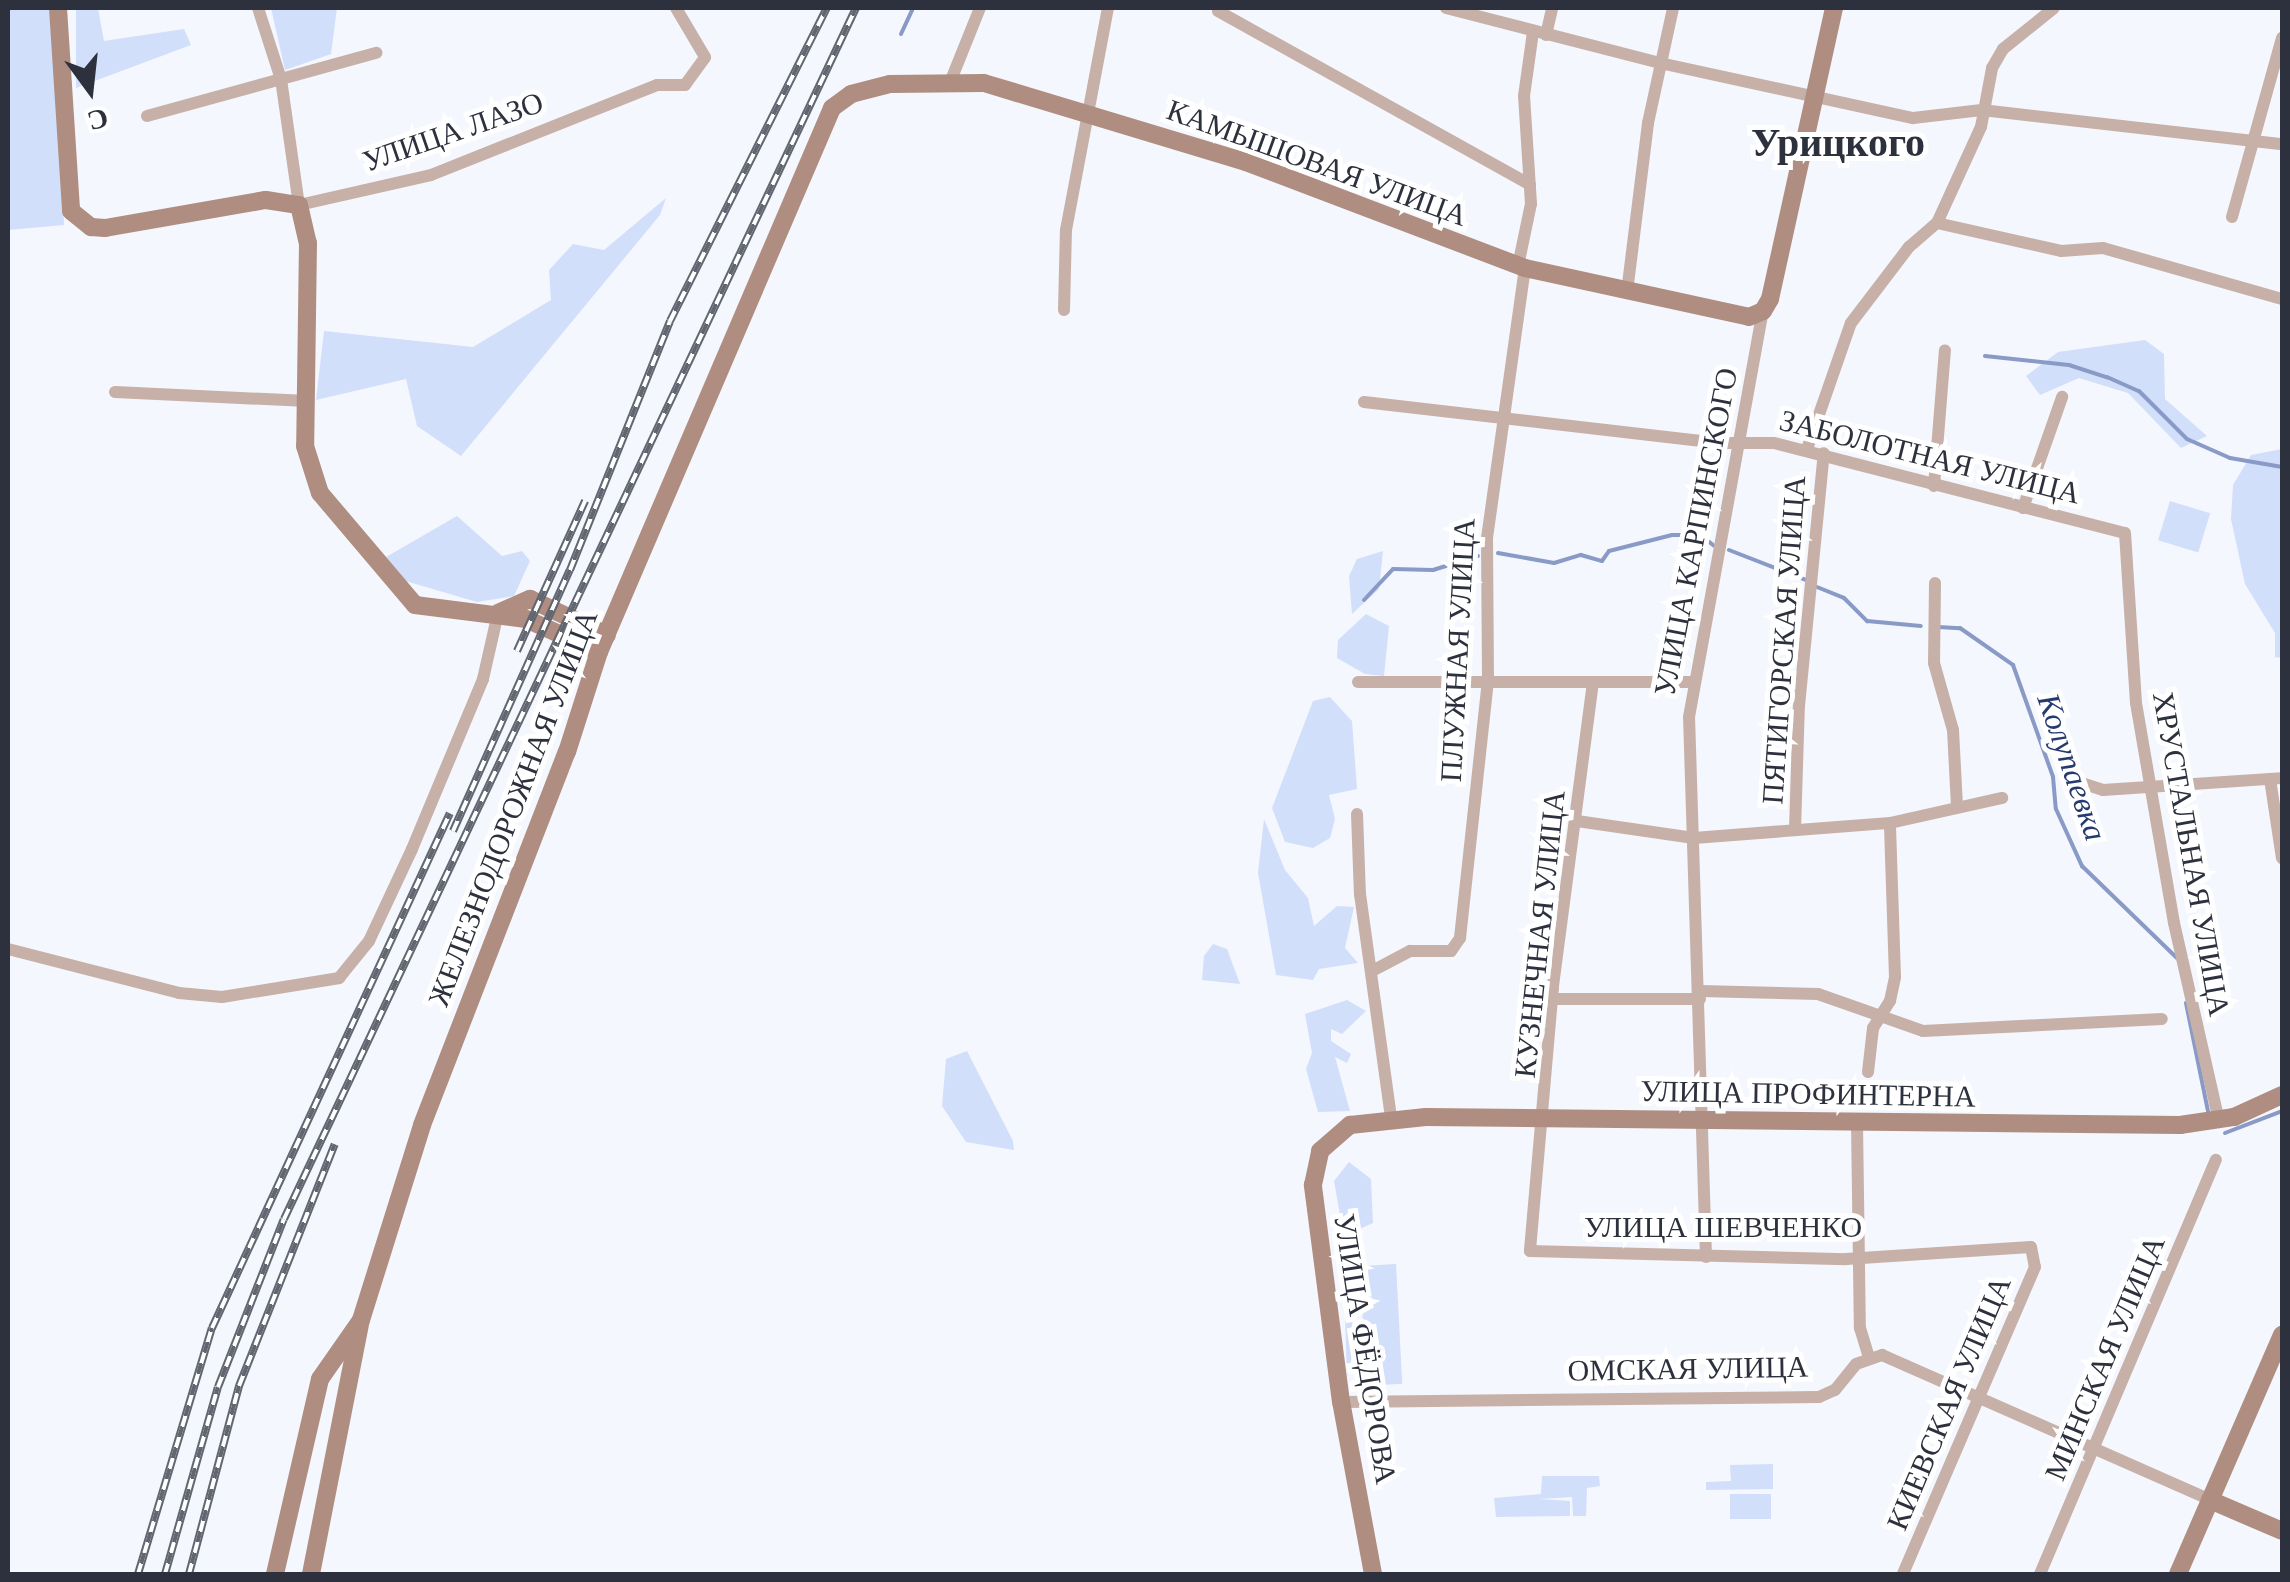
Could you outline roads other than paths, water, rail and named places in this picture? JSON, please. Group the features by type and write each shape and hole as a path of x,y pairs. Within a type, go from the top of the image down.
{"main road":[{"name":"УЛИЦА ЛАЗО","path":"58,8 66,197 81,222 105,228 266,200 299,205"},
{"name":"УЛИЦА КАРПИНСКОГО","path":"1764,312 1834,8"},
{"name":"КАМЫШОВАЯ УЛИЦА","path":"851,94 952,80 1086,112 1352,198 1522,267 1744,316 1764,312"},
{"name":"ЖЕЛЕЗНОДОРОЖНАЯ УЛИЦА","path":"312,1574 362,1320 422,1125 567,752 603,644 816,133 832,108 851,94"},
{"path":"299,205 308,244 303,400 315,484 398,592 415,605 498,612 530,599 603,644"},
{"name":"УЛИЦА ПРОФИНТЕРНА","path":"1331,1136 1359,1121 1391,1118 1857,1123 2219,1121 2282,1095"},
{"name":"УЛИЦА ФЁДОРОВА","path":"1331,1136 1314,1166 1313,1185 1341,1402 1373,1574"},
{"path":"275,1574 306,1422 336,1348 362,1320"},
{"path":"2178,1574 2282,1335"},
{"path":"2210,1500 2282,1532"}],"street":[{"path":"258,8 281,79 299,205"},
{"name":"УЛИЦА ЛАЗО","path":"299,205 431,175 657,85 685,86 704,56 676,8"},
{"path":"952,80 980,8"},
{"path":"1064,310 1066,230 1108,8"},
{"path":"1449,8 1660,64 1913,118 1982,110 2282,144"},
{"name":"ПЛУЖНАЯ УЛИЦА","path":"1374,970 1410,951 1458,948 1488,681 1487,538 1530,184 1524,96 1540,34 1552,8"},
{"path":"1627,292 1660,64 1673,8"},
{"name":"ПЯТИГОРСКАЯ УЛИЦА","path":"1807,449 1851,323 1909,246 1937,222 1982,127 1982,110 2003,48 2054,8"},
{"path":"1218,11 1530,184"},
{"path":"2232,217 2282,38"},
{"path":"147,116 376,53"},
{"path":"1937,222 2061,251 2104,248 2282,300"},
{"name":"УЛИЦА КАРПИНСКОГО","path":"1706,1256 1691,682 1743,439 1764,312"},
{"path":"1934,486 1944,350"},
{"path":"115,392 303,400"},
{"path":"2023,508 2062,397"},
{"name":"ЗАБОЛОТНАЯ УЛИЦА","path":"1364,402 1720,444 1743,439 1807,449 1934,486 2125,533"},
{"name":"ПЯТИГОРСКАЯ УЛИЦА","path":"1795,830 1799,706 1824,454"},
{"name":"ХРУСТАЛЬНАЯ УЛИЦА","path":"2125,533 2136,703 2174,923 2219,1121"},
{"path":"1936,584 1934,662 1953,730 1957,806"},
{"path":"8,949 179,993 222,997 340,978 369,942 412,848 483,679 498,612"},
{"path":"1358,682 1691,682"},
{"name":"КУЗНЕЧНАЯ УЛИЦА","path":"1530,1251 1546,1119 1554,999 1593,682"},
{"path":"2066,778 2103,790 2153,789 2236,777 2276,779 2282,858"},
{"path":"1578,821 1694,838 1890,823 2002,798"},
{"path":"1357,814 1360,894 1374,970 1391,1118"},
{"path":"1868,1072 1879,1017 1895,977 1890,823"},
{"path":"1554,999 1818,994 1923,1032 2162,1019"},
{"path":"1857,1123 1860,1328 1870,1357 1895,1358 1976,1400 2210,1500"},
{"name":"МИНСКАЯ УЛИЦА","path":"2040,1574 2216,1160"},
{"name":"УЛИЦА ШЕВЧЕНКО","path":"1530,1251 1846,1259 1860,1253 2022,1244 2034,1251"},
{"name":"КИЕВСКАЯ УЛИЦА","path":"1903,1574 2035,1266 2034,1251"},
{"name":"ОМСКАЯ УЛИЦА","path":"1341,1402 1819,1397 1870,1357"}],"waterway":[{"path":"901,34 913,8"},
{"path":"1985,356 2069,365 2107,377 2139,391 2187,439 2230,458 2282,467"},
{"name":"Колупаевка","path":"1498,553 1554,563 1581,555 1602,561 1609,551 1672,535 1701,535 1713,545"},
{"name":"Колупаевка","path":"1729,550 1806,580"},
{"name":"Колупаевка","path":"1364,600 1393,569 1433,570 1478,556"},
{"name":"Колупаевка","path":"1817,587 1844,598 1867,621 1921,626"},
{"name":"Колупаевка","path":"1938,627 1960,628 2013,665 2053,777 2056,809 2082,866 2178,959"},
{"name":"Колупаевка","path":"2186,1003 2208,1111"},
{"name":"Колупаевка","path":"2225,1133 2282,1111"}],"railway":[{"path":"453,831 570,570 670,321 827,8"},
{"path":"165,1574 218,1387 284,1219 856,8"},
{"path":"517,651 585,501"},
{"path":"138,1574 212,1328 450,813"},
{"path":"189,1574 239,1386 335,1144"}],"district":[{"name":"Урицкого","path":"1838,143"}]}
